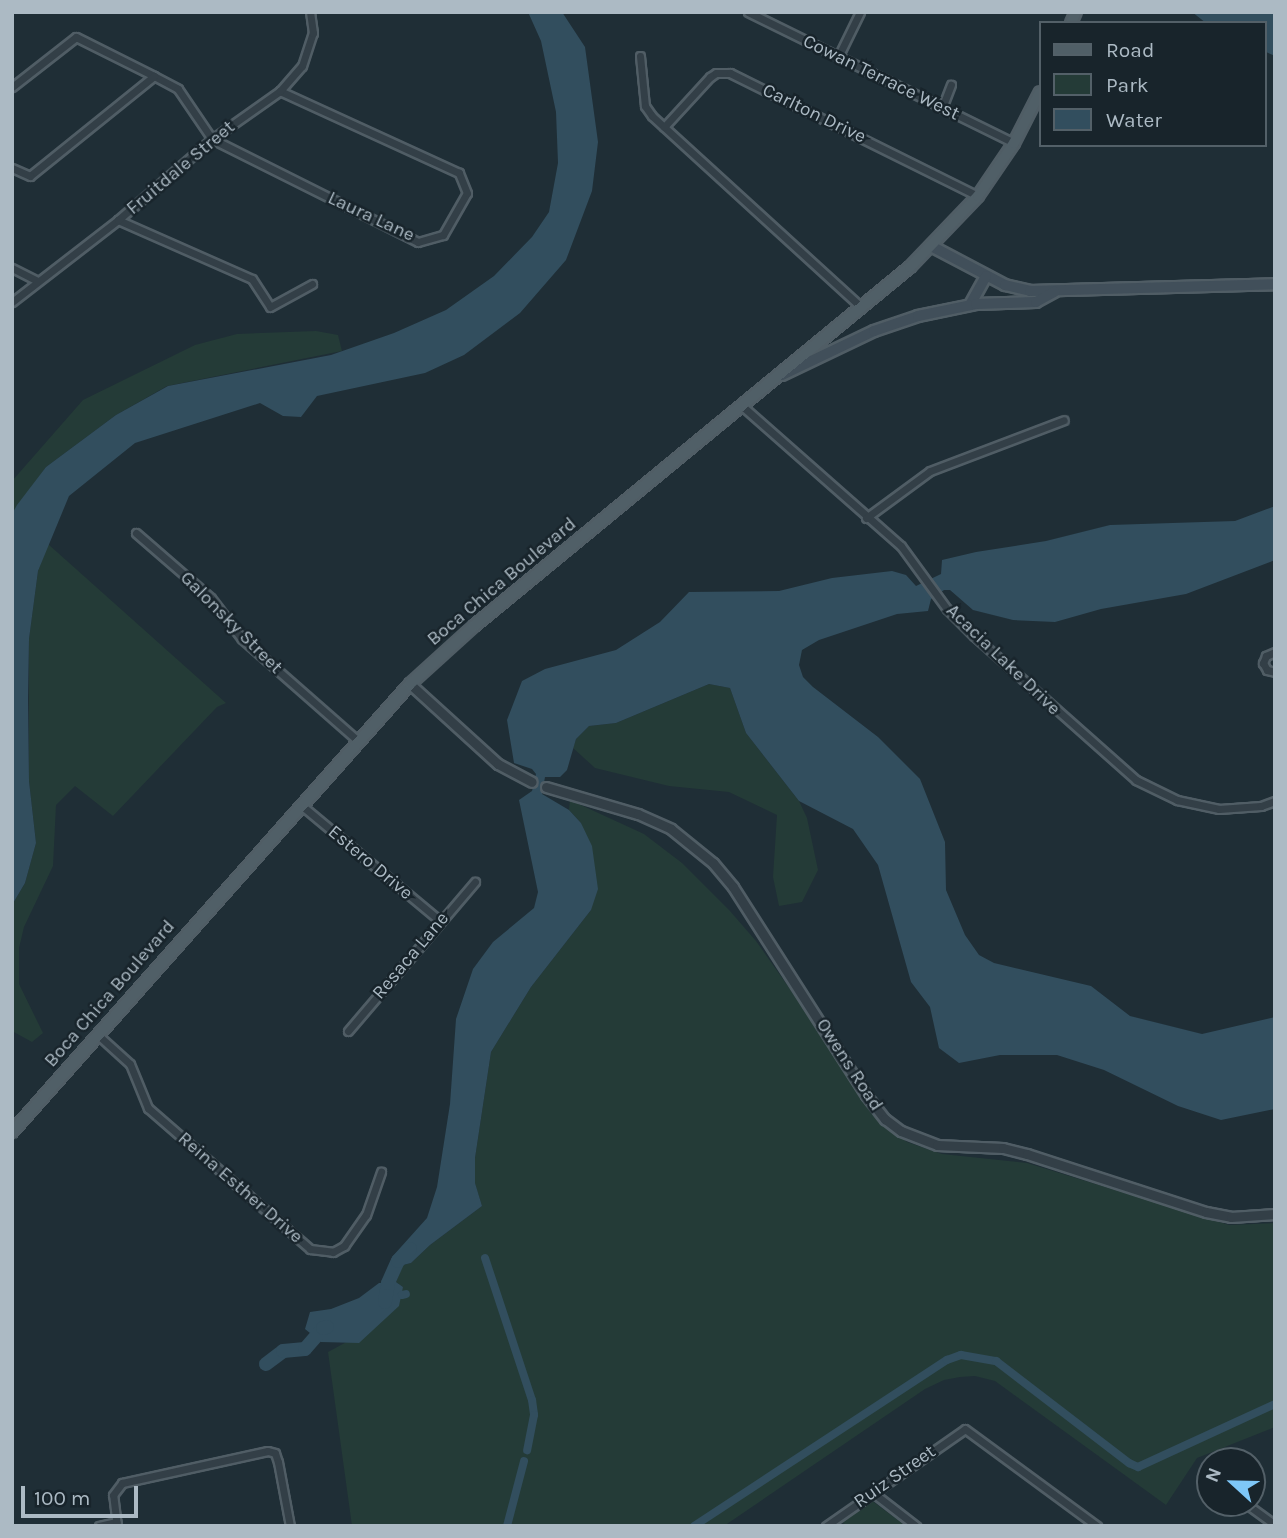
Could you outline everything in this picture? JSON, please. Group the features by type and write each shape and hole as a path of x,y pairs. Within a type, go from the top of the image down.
{"main road":[{"name":"Boca Chica Boulevard","path":"12,1132 410,684 474,626 776,378 931,246 978,196 1014,143 1038,96"},
{"path":"931,246 986,276 1030,291 1275,284"},
{"path":"970,305 986,276"},
{"path":"776,378 874,331 918,316 970,305 1036,302 1054,292"}],"street":[{"name":"Fruitdale Street","path":"12,302 118,220 212,139 280,91 302,66 313,33 310,12"},
{"name":"Cowan Terrace West","path":"748,12 1014,143"},
{"path":"838,57 860,12"},
{"path":"12,87 76,37 178,89 212,139"},
{"path":"640,56 645,106 664,127 861,307"},
{"name":"Carlton Drive","path":"664,127 710,77 716,73 730,73 978,196"},
{"path":"12,168 30,176 154,76"},
{"path":"942,108 951,85"},
{"name":"Laura Lane","path":"212,139 418,242 443,235 467,193 459,173 280,91"},
{"path":"118,220 252,279 270,307 313,284"},
{"path":"12,268 38,281"},
{"name":"Acacia Lake Drive","path":"741,405 866,518 901,546 947,609 1057,713 1136,780 1177,800 1219,809 1261,806 1275,801"},
{"path":"866,518 930,471 1064,420"},
{"name":"Galonsky Street","path":"136,533 211,598 242,639 358,741"},
{"path":"1275,652 1266,656 1263,663 1267,670 1275,672"},
{"path":"410,684 488,756 509,772 532,782"},
{"name":"Owens Road","path":"546,787 638,814 671,829 713,863 733,887 866,1095 885,1119 901,1131 937,1145 1003,1148 1027,1154 1206,1212 1231,1217 1275,1214"},
{"name":"Estero Drive","path":"300,805 440,921"},
{"name":"Resaca Lane","path":"348,1031 475,882"},
{"name":"Reina Esther Drive","path":"98,1035 130,1064 148,1108 310,1250 333,1252 349,1240 366,1215 382,1172"},
{"name":"Ruiz Street","path":"831,1525 872,1492 965,1429 1097,1526"},
{"path":"99,1526 117,1524 113,1495 122,1483 268,1451 275,1453 278,1462 290,1526"},
{"path":"872,1492 916,1526"}],"green space":[{"path":"316,331 338,335 342,351 167,386 116,415 46,467 12,514 12,481 83,400 195,345 237,334"},
{"path":"48,544 226,703 217,707 113,816 75,786 56,805 53,866 24,927 19,948 19,984 43,1033 32,1042 12,1031 12,905 25,883 36,843 29,781 29,639 38,571"},
{"path":"709,684 730,688 746,733 799,801 807,818 818,870 802,902 779,906 773,877 777,815 729,792 669,786 595,768 573,748 576,739 589,726 616,723"},
{"path":"570,800 644,834 682,863 756,941 889,1129 907,1142 942,1154 1027,1163 1229,1225 1275,1223 1275,1427 1225,1447 1196,1447 1196,1460 1166,1505 995,1381 975,1376 960,1377 944,1380 925,1389 724,1526 352,1526 328,1352 352,1339 403,1287 396,1282 403,1265 411,1263 430,1245 482,1206 475,1184 475,1158 491,1052 531,987 591,910 581,823 569,810"},
{"path":"871,1500 906,1526 848,1526 842,1522"}],"water":[{"path":"528,12 562,12 585,47 598,142 592,191 566,260 520,313 464,355 425,373 317,396 301,417 283,416 260,403 135,443 69,496 38,571 29,639 28,699 29,781 36,843 25,883 12,905 12,514 17,505 46,467 116,415 168,386 331,355 394,333 446,310 494,276 532,237 549,212 558,163 556,112 541,41"},
{"path":"1192,12 1275,12 1275,56 1266,52 1266,21 1203,21"},
{"path":"1275,506 1275,560 1186,594 1101,609 1055,622 1013,620 973,610 950,590 944,590 931,599 928,611 897,614 819,640 802,650 799,665 803,677 813,687 878,737 920,779 945,842 946,890 965,935 979,955 994,963 1091,986 1130,1016 1202,1034 1275,1017 1275,1109 1221,1120 1178,1106 1104,1070 1057,1055 1000,1055 959,1063 939,1048 930,1007 911,982 878,865 853,829 799,801 746,733 730,688 709,684 616,723 589,726 576,739 567,770 560,777 545,777 542,794 569,810 581,823 592,846 598,889 591,910 531,987 491,1052 475,1158 475,1183 482,1206 430,1245 411,1263 403,1265 392,1257 427,1218 437,1187 450,1104 456,1019 473,969 493,942 534,908 538,892 519,800 532,791 536,774 532,769 514,763 507,720 522,681 545,669 616,650 660,622 689,592 779,591 832,578 892,571 906,575 916,586 941,574 942,560 976,552 1046,541 1110,525 1235,521"},
{"path":"396,1282 403,1287 399,1306 359,1343 321,1342 305,1329 310,1312 331,1309 359,1298 379,1283"}],"waterway":[{"path":"385,1302 388,1283 398,1261 410,1249"},
{"path":"485,1258 532,1400 534,1415 527,1450"},
{"path":"402,1295 406,1294"},
{"path":"266,1364 283,1351 305,1349 323,1328 327,1327"},
{"path":"694,1526 947,1360 961,1355 996,1361 1129,1463 1138,1467 1275,1404"},
{"path":"507,1526 524,1461"}]}
